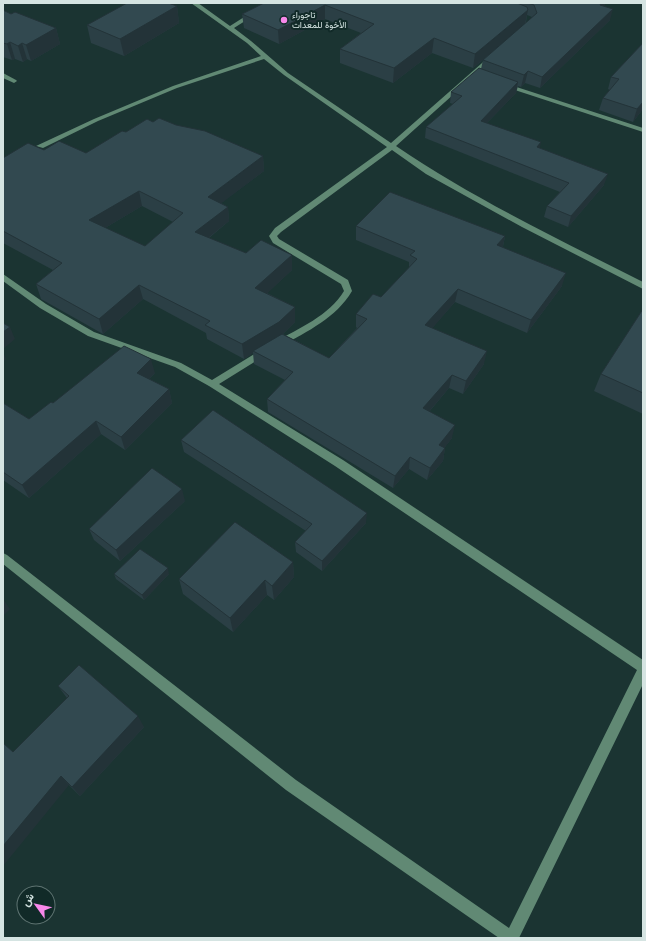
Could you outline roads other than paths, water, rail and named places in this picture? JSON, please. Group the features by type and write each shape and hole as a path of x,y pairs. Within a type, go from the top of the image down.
{"street":[{"path":"194,3 230,28 266,56 286,74 390,147 429,172 643,286"},
{"path":"230,28 270,3"},
{"path":"212,384 329,313 344,300 348,291 345,282 276,241 273,236 278,230 390,147 476,74 496,54"},
{"path":"40,146 96,120 175,87 266,56"},
{"path":"3,75 14,81"},
{"path":"500,83 643,130"},
{"path":"3,277 55,314 91,334 178,365 212,384 340,463 643,667"},
{"path":"3,558 291,785 511,938 643,671"}],"place":[{"name":"تاجوراء الأخوة للمعدات","path":"284,20"}]}
